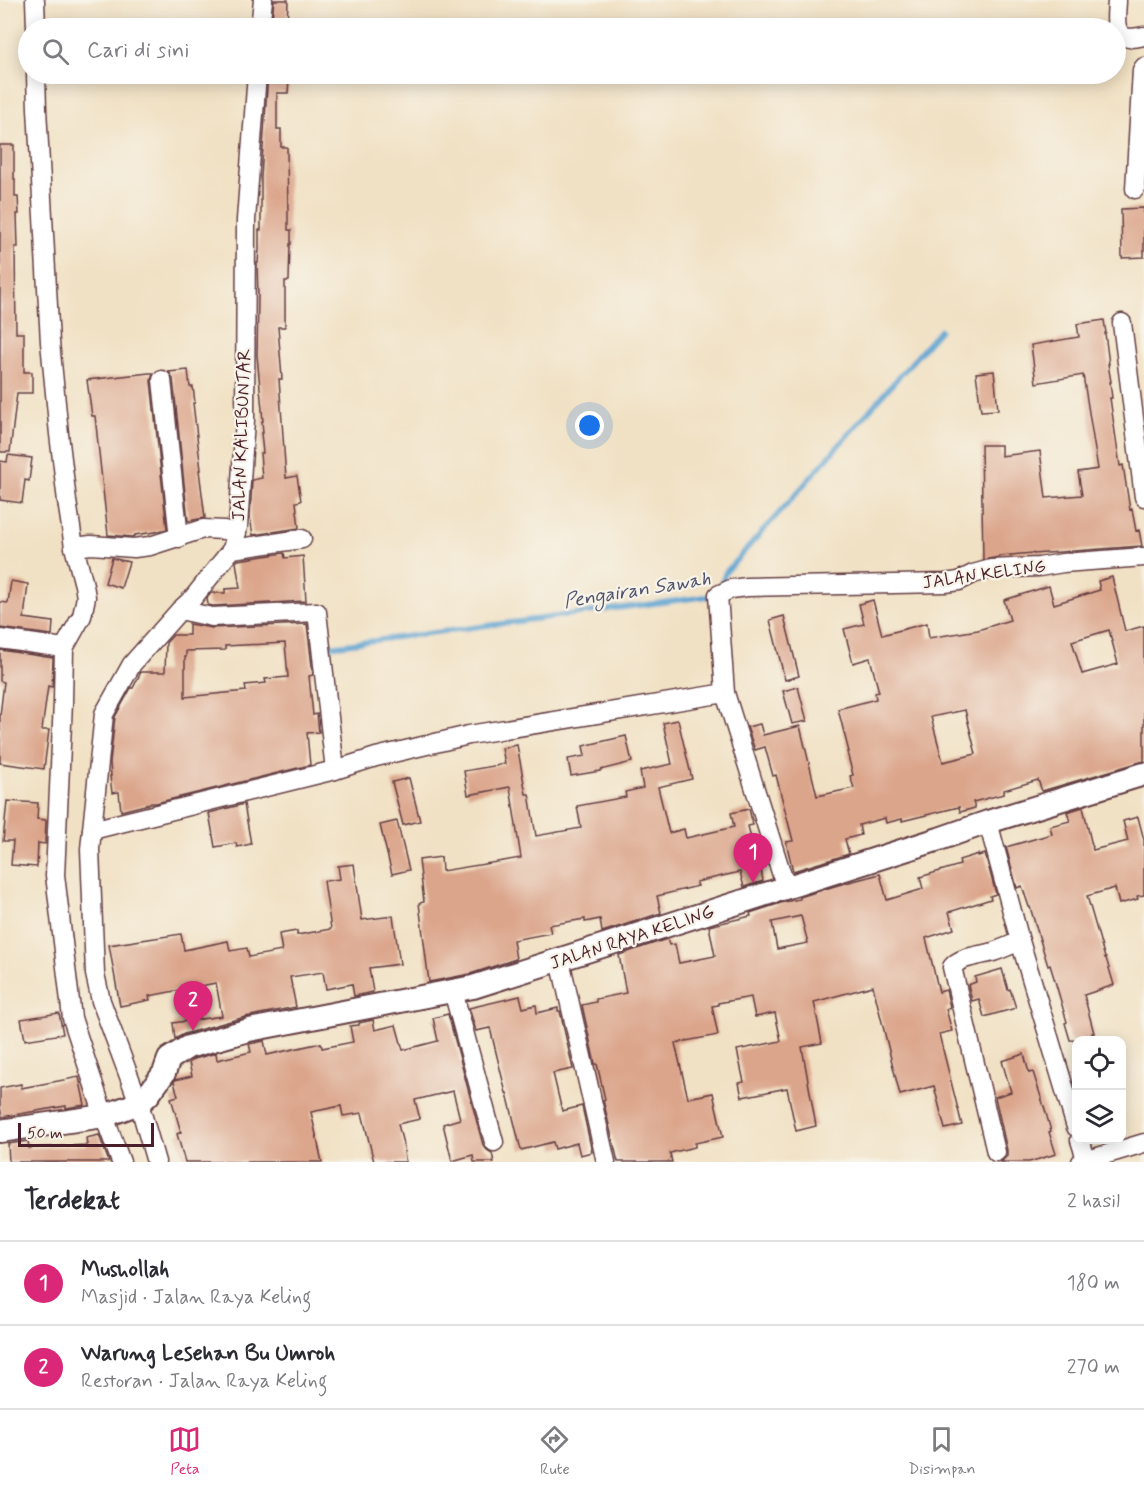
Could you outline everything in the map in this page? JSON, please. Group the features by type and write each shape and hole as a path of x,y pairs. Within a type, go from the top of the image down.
{"street":[{"path":"35,0 36,18"},
{"path":"261,18 263,0"},
{"path":"1116,18 1117,0"},
{"path":"1126,36 1144,36"},
{"path":"1135,189 1144,67"},
{"path":"36,84 50,342 67,501 83,546 86,597 82,615 64,648 55,875 72,1018 121,1162"},
{"name":"JALAN KALIBUNTAR","path":"231,537 238,527 245,420 246,220 256,84"},
{"path":"1122,323 1144,497"},
{"path":"162,380 179,538"},
{"path":"83,546 134,548 150,546 203,529 231,537 302,539"},
{"path":"156,1162 101,1001 95,974 90,849 104,714 132,664 180,610 194,598 231,537"},
{"name":"JALAN KELING","path":"725,693 718,595 731,589 945,583 959,581 991,569 1144,557"},
{"path":"180,610 212,617 317,612 335,770"},
{"path":"0,639 64,648"},
{"path":"92,830 335,770 376,756 469,735 725,693 786,888"},
{"name":"JALAN RAYA KELING","path":"138,1104 148,1095 164,1073 169,1059 188,1047 249,1030 473,987 1144,774"},
{"path":"988,822 1020,941 1072,1111"},
{"path":"996,1152 952,967 960,960 992,953 1020,941"},
{"path":"560,960 606,1162"},
{"path":"453,991 494,1142"},
{"path":"0,1131 105,1115 138,1104"},
{"path":"1081,1144 1085,1162 1144,1143"}],"building":[{"path":"274,0 288,0 287,18 272,18"},
{"path":"267,84 289,84 288,93 277,93 277,129 281,129 281,147 287,147 288,230 291,230 289,281 285,281 285,327 278,327 282,379 279,379 286,478 297,476 301,501 296,502 299,528 253,535 250,517 252,480 262,478 260,453 263,453 261,433 263,433 263,421 257,355 257,263 259,230 261,230 261,177"},
{"path":"0,145 14,145 15,197 18,197 19,214 17,214 18,247 15,247 16,333 24,333 24,372 32,372 32,393 17,393 10,452 0,452"},
{"path":"1144,208 1144,257 1122,258 1121,209"},
{"path":"1104,320 1111,382 1112,398 1110,398 1120,466 1123,465 1130,510 1132,509 1136,531 1139,530 1142,546 1033,553 983,560 981,445 1001,445 1001,456 1040,451 1046,498 1082,495 1078,472 1098,469 1083,375 1036,383 1031,345 1079,337 1077,324"},
{"path":"188,370 195,403 193,403 205,518 188,521 173,379 169,372"},
{"path":"994,371 998,410 981,411 976,373"},
{"path":"153,373 151,381 167,529 132,537 108,535 95,416 92,416 87,380"},
{"path":"8,455 32,458 29,481 25,480 22,503 0,500 0,461 7,462"},
{"path":"284,553 285,558 303,556 306,601 208,605 207,598 211,593 225,593 225,589 240,588 236,562 238,560"},
{"path":"112,558 129,562 121,588 105,583"},
{"path":"1112,577 1125,631 1144,626 1144,761 1042,791 1038,780 1004,790 1004,794 973,802 975,808 960,812 959,807 902,821 902,819 886,823 885,818 859,825 861,835 845,839 849,854 793,871 786,842 793,841 776,775 773,776 765,747 755,750 747,727 760,724 763,735 800,726 817,796 854,788 850,776 853,775 847,752 849,752 838,709 876,699 875,693 879,692 870,658 853,663 844,629 864,624 859,604 873,600 882,635 927,623 929,638 978,630 1010,620 1004,600 1049,586 1054,604 1100,590 1098,581","holes":["1109,630 1118,664 1082,674 1072,641","965,710 976,754 943,762 931,717"]},
{"path":"11,581 28,584 24,618 53,622 52,635 0,628 0,602 8,603"},
{"path":"784,616 799,676 785,680 770,620"},
{"path":"189,624 212,628 307,624 313,675 309,676 313,715 317,714 319,732 307,733 310,765 121,811 119,792 112,793 110,776 115,717 141,672 165,672 166,643 173,635 189,635","holes":["285,643 288,677 265,679 266,683 245,685 246,691 185,697 186,651 225,650 225,646"]},
{"path":"0,650 53,658 52,687 48,686 42,730 49,730 44,769 0,763 0,716 4,682 0,681"},
{"path":"798,687 807,721 792,724 783,691"},
{"path":"678,720 692,779 658,787 669,833 684,829 686,838 734,827 731,813 749,809 753,825 748,826 758,870 761,869 763,881 744,887 740,872 696,882 698,886 657,896 661,913 602,932 600,919 549,925 551,933 513,940 516,959 470,974 429,982 419,903 424,902 419,860 441,857 442,871 521,858 510,787 468,795 464,771 505,764 502,748 517,745 536,836 581,828 577,806 626,797 625,792 643,788 640,771 672,764 663,723"},
{"path":"626,736 632,762 571,776 568,759 585,756 583,746"},
{"path":"409,778 420,821 403,825 392,782"},
{"path":"7,801 38,803 37,819 46,820 45,844 38,843 37,867 11,865 13,841 3,841"},
{"path":"244,804 251,844 237,847 236,843 215,847 209,813"},
{"path":"1083,807 1093,850 1128,841 1123,821 1138,817 1144,840 1144,895 1119,904 1115,888 1087,896 1114,985 1084,995 1094,1033 1092,1033 1093,1036 1072,1036 1072,1040 1070,1040 1065,1023 1067,1022 1050,965 1048,966 1022,886 1017,888 1006,847 1052,834 1050,826 1070,821 1067,812"},
{"path":"397,821 409,870 392,874 380,825"},
{"path":"985,854 996,894 990,896 991,899 949,912 954,929 926,938 939,992 946,990 950,1007 946,1009 952,1031 939,1034 962,1125 945,1129 934,1086 900,1095 873,986 814,1002 822,1043 802,1047 816,1126 796,1131 787,1088 742,1097 739,1083 744,1082 737,1050 781,1041 775,1013 755,1017 751,997 712,1006 718,1035 675,1043 688,1098 713,1093 723,1137 695,1143 695,1147 670,1153 672,1162 618,1162 582,1005 596,1002 596,999 626,993 619,955 667,939 669,945 675,944 679,963 715,956 709,926 751,916 750,913 880,874 887,900 923,889 920,877 960,865 959,860","holes":["801,916 808,943 777,949 772,922"]},
{"path":"354,864 362,920 393,916 400,964 369,968 373,992 354,996 352,984 326,989 323,972 290,977 296,1007 245,1017 184,1034 175,1039 173,1023 222,1016 216,983 149,996 150,1000 120,1006 109,945 181,934 184,950 228,941 230,951 247,948 249,957 282,951 279,934 297,931 297,935 331,929 324,881 340,879 338,866"},
{"path":"1002,969 1016,1008 984,1017 979,999 972,1001 968,985 976,982 975,977"},
{"path":"520,996 523,1008 536,1005 537,1013 558,1008 560,1011 573,1069 553,1073 562,1111 582,1106 592,1152 580,1155 577,1143 555,1149 553,1142 521,1150 490,1028 476,1031 469,1008"},
{"path":"59,1013 63,1034 25,1040 21,1019"},
{"path":"448,1014 483,1145 492,1153 494,1162 474,1162 473,1155 452,1161 443,1124 460,1119 453,1091 415,1100 420,1119 398,1124 406,1162 374,1162 362,1113 343,1116 341,1106 311,1112 322,1162 185,1162 177,1134 181,1132 171,1098 178,1096 175,1080 192,1076 189,1063 194,1059 216,1053 217,1060 251,1052 249,1044 264,1041 267,1055 321,1043 322,1048 353,1042 350,1026 373,1020 375,1030 396,1025 403,1050 438,1041 433,1018"},
{"path":"1024,1054 1029,1073 1033,1072 1056,1154 1029,1162 1001,1162 1007,1156 1007,1150 995,1097 1011,1092 1002,1061"},
{"path":"79,1077 85,1105 2,1117 0,1088 21,1084 21,1088"},
{"path":"99,1135 109,1162 9,1162 8,1144 28,1141 29,1148 87,1145 86,1138"}],"waterway":[{"name":"Pengairan Sawah","path":"326,647 718,595 725,573 940,330"}],"place":[{"name":"Mushollah","path":"753,883"},
{"name":"Warung Lesehan Bu Umroh","path":"193,1031"}]}
